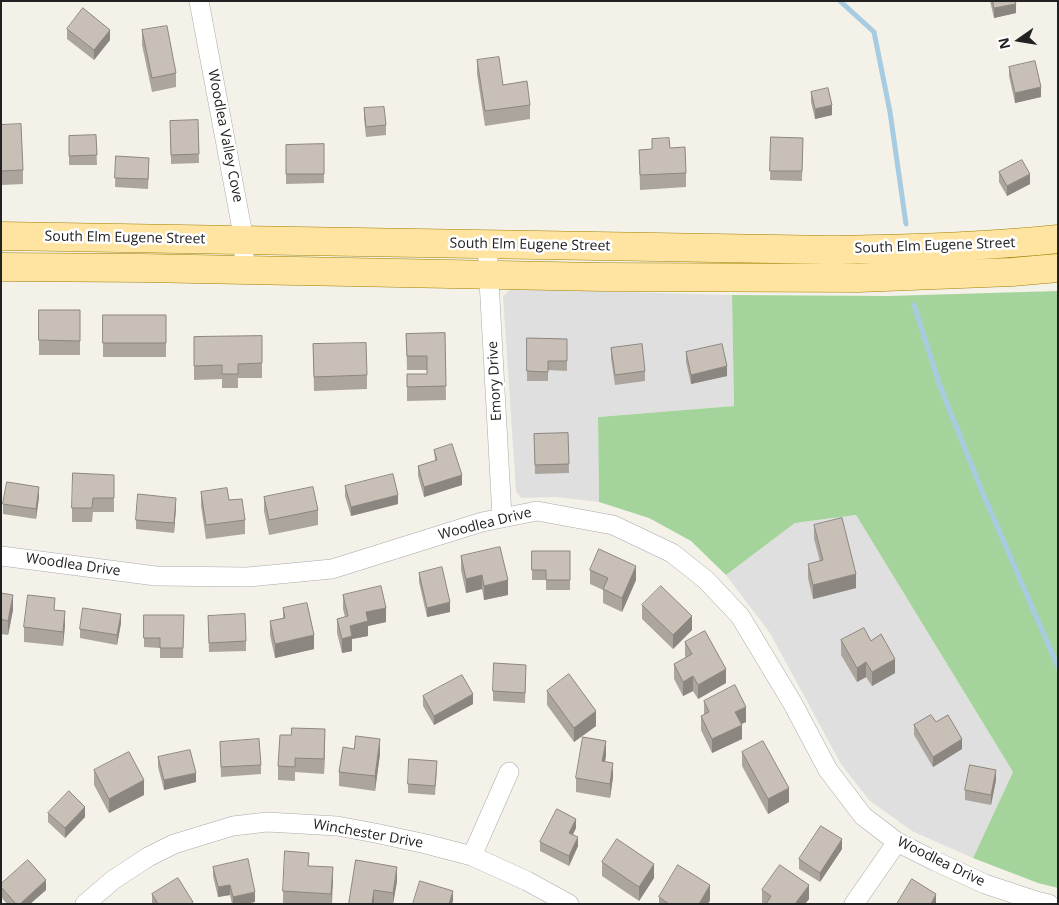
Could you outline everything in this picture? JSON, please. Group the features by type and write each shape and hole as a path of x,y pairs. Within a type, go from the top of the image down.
{"main road":[{"name":"South Elm Eugene Street","path":"1,236 834,250 917,248 1058,239"},
{"name":"South Elm Eugene Street","path":"1,267 602,277 859,278 1012,272 1058,268"}],"street":[{"name":"Woodlea Valley Cove","path":"199,1 244,240 244,270"},
{"name":"Emory Drive","path":"486,244 502,518"},
{"name":"Woodlea Drive","path":"1,556 156,576 248,577 332,569 482,522 537,511 613,525 672,553 706,580 740,616 793,704 828,770 863,816 897,842 935,862 984,884 1049,904"},
{"path":"472,856 509,772"},
{"name":"Winchester Drive","path":"85,904 113,880 148,857 174,844 233,826 268,822 336,826 426,844 472,856 527,881 569,904"},
{"path":"854,904 897,842"}],"shaded area":[{"path":"511,289 732,295 734,406 598,417 599,502 556,497 521,498 516,491 503,296"},
{"path":"856,515 1013,772 973,858 912,831 869,800 841,764 770,633 726,575 795,523"}],"green space":[{"path":"1058,291 1058,888 1038,883 973,858 1013,772 856,515 795,523 726,575 691,541 649,518 599,502 598,417 734,406 732,295 888,296"}],"building":[{"path":"993,1 1015,1 1016,4 994,8"},
{"path":"83,8 110,30 94,50 67,29"},
{"path":"167,26 176,73 152,78 142,30"},
{"path":"499,57 503,85 527,81 530,105 485,111 477,60"},
{"path":"1035,61 1041,87 1015,93 1009,67"},
{"path":"828,88 832,105 815,109 811,92"},
{"path":"384,107 386,125 366,127 364,108"},
{"path":"198,120 199,154 171,155 170,121"},
{"path":"21,124 23,170 1,171 1,125"},
{"path":"96,135 97,155 69,156 69,136"},
{"path":"771,137 803,138 802,171 770,171"},
{"path":"669,138 670,148 685,147 686,173 640,175 639,150 652,149 652,139"},
{"path":"324,144 324,174 286,174 286,145"},
{"path":"116,156 149,158 148,179 115,178"},
{"path":"1022,160 1030,174 1007,186 999,172"},
{"path":"39,310 80,310 80,341 39,340"},
{"path":"103,315 166,315 166,343 103,343"},
{"path":"445,333 446,386 407,387 407,374 427,374 427,356 407,356 406,334"},
{"path":"262,336 262,363 238,364 238,374 222,374 222,365 194,366 194,337"},
{"path":"527,338 567,339 567,361 548,361 548,372 527,371"},
{"path":"366,343 367,375 314,377 313,344"},
{"path":"642,344 645,371 615,375 611,348"},
{"path":"722,344 727,366 691,375 686,352"},
{"path":"568,433 569,464 535,465 534,434"},
{"path":"452,444 462,475 424,487 418,466 437,460 434,450"},
{"path":"73,473 114,475 114,498 93,498 92,508 72,508"},
{"path":"393,474 398,495 351,507 345,486"},
{"path":"7,482 39,487 36,509 3,504"},
{"path":"313,487 318,510 269,520 264,497"},
{"path":"227,488 229,500 242,499 245,520 206,525 201,492"},
{"path":"138,494 176,498 174,523 136,520"},
{"path":"842,518 856,574 813,585 808,564 823,560 814,525"},
{"path":"500,547 508,580 484,586 482,575 466,579 461,556"},
{"path":"599,549 636,566 622,598 603,589 608,578 590,570"},
{"path":"532,551 570,551 570,580 546,580 546,570 532,570"},
{"path":"442,567 450,602 427,608 419,573"},
{"path":"381,586 386,608 366,612 368,621 350,626 352,636 342,639 337,619 348,616 343,595"},
{"path":"661,586 692,616 673,635 642,605"},
{"path":"1,593 13,595 8,621 1,619"},
{"path":"28,595 55,598 54,610 65,611 63,632 24,627"},
{"path":"307,603 314,635 275,644 270,621 285,618 283,608"},
{"path":"83,608 121,614 117,635 80,629"},
{"path":"245,614 246,641 209,643 208,616"},
{"path":"144,615 184,615 183,648 160,648 160,638 144,638"},
{"path":"864,628 871,641 881,634 895,659 872,672 866,662 857,668 841,640"},
{"path":"705,631 726,669 698,685 693,676 683,682 674,664 692,654 685,642"},
{"path":"494,663 526,665 525,693 493,691"},
{"path":"569,674 596,711 574,728 547,691"},
{"path":"462,675 473,694 434,716 423,696"},
{"path":"735,685 746,707 735,712 742,725 712,739 701,716 709,712 704,701"},
{"path":"931,715 936,722 948,715 962,739 933,757 914,725"},
{"path":"292,728 325,729 324,759 295,758 295,767 278,766 280,735 291,735"},
{"path":"356,736 380,739 375,776 339,772 343,747 354,749"},
{"path":"583,737 606,741 602,761 613,763 610,784 576,778"},
{"path":"259,739 261,765 221,767 220,742"},
{"path":"763,741 789,788 768,799 742,752"},
{"path":"190,750 196,773 164,780 158,757"},
{"path":"129,752 144,780 109,799 94,770"},
{"path":"409,759 437,761 435,786 408,784"},
{"path":"970,765 996,770 991,795 965,790"},
{"path":"69,791 85,807 65,828 48,813"},
{"path":"557,809 576,819 569,833 578,837 569,856 540,842"},
{"path":"821,826 842,839 820,873 799,859"},
{"path":"617,839 654,864 639,887 602,862"},
{"path":"285,851 309,853 308,866 333,867 331,894 283,891"},
{"path":"248,859 255,892 233,897 230,885 218,887 213,867"},
{"path":"28,860 46,880 20,904 16,904 1,887 1,884"},
{"path":"356,860 397,867 393,893 374,890 372,904 349,904"},
{"path":"678,865 710,885 699,904 669,904 659,897"},
{"path":"780,865 809,885 795,904 766,904 771,896 762,890"},
{"path":"178,878 193,902 190,904 158,904 152,894"},
{"path":"912,879 936,894 931,904 897,904"},
{"path":"420,881 453,891 449,904 413,904"}],"waterway":[{"path":"840,1 874,32 890,112 906,224"},
{"path":"914,305 940,386 981,489 1058,667"}]}
